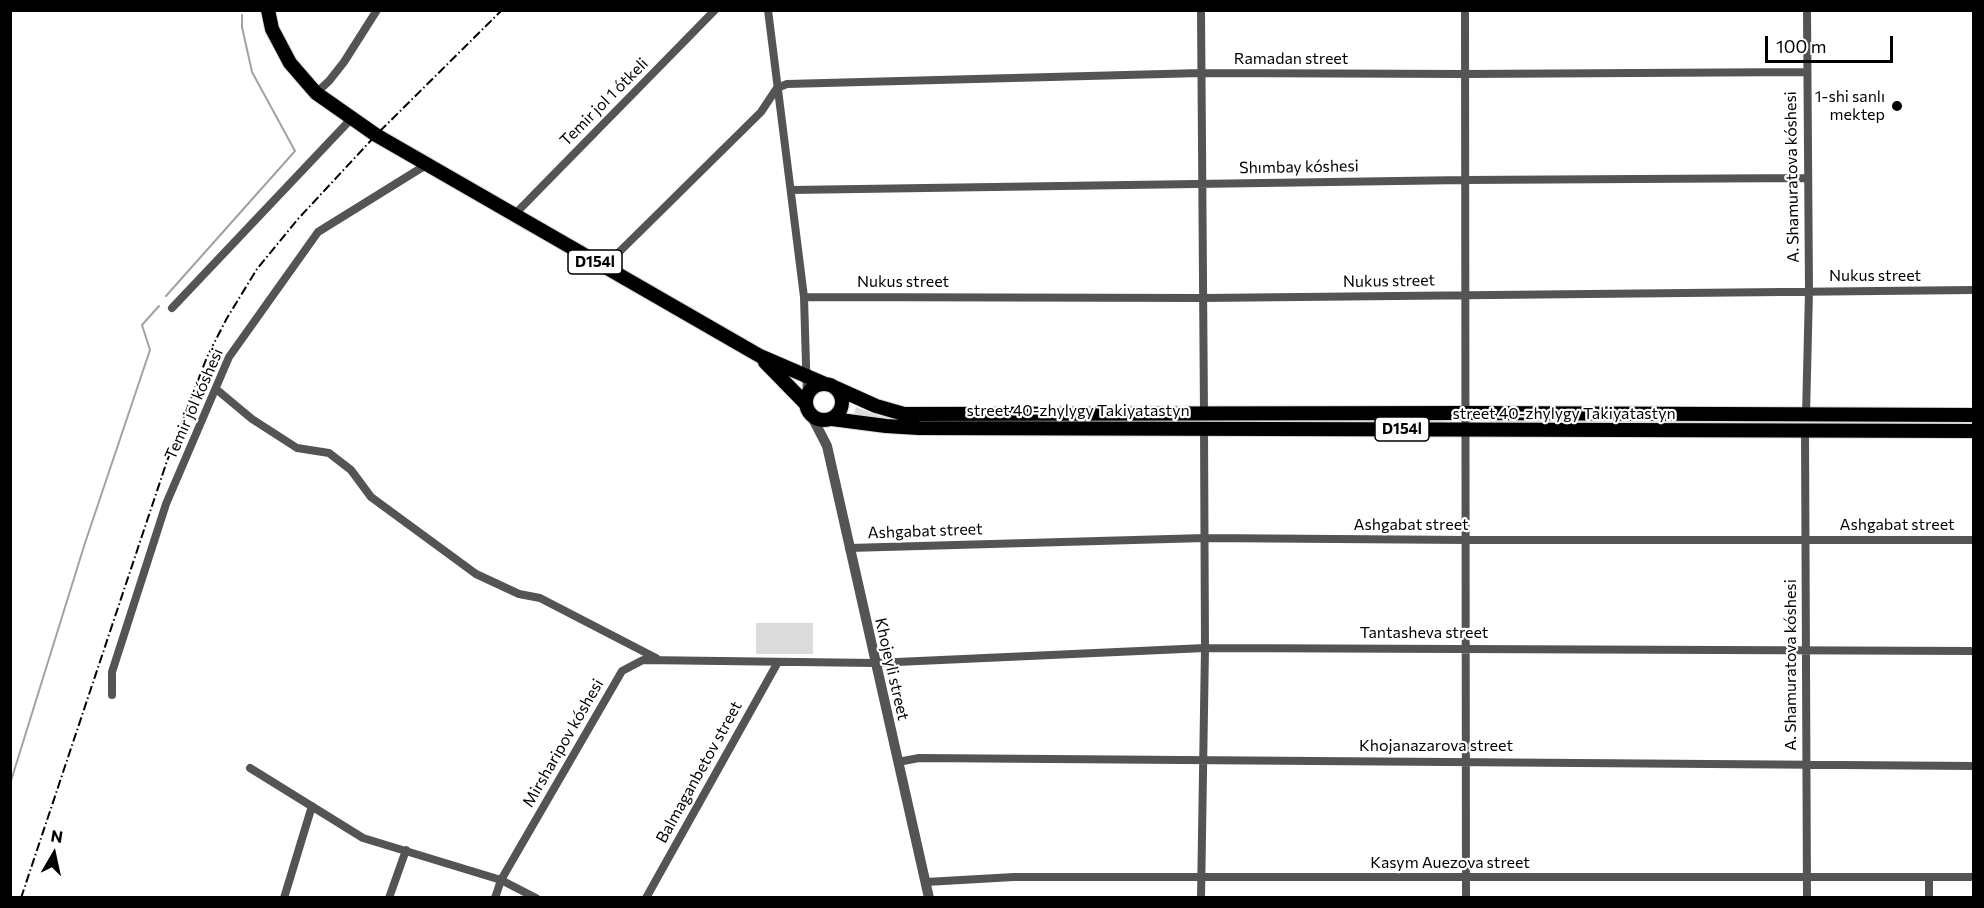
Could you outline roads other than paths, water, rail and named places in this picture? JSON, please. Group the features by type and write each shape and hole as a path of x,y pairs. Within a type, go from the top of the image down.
{"main road":[{"name":"D154l","path":"268,10 272,29 290,63 316,93 376,135 760,356 831,386"},
{"name":"D154l","path":"760,356 820,420 832,419"},
{"path":"808,405 815,386 831,386 843,399 843,405 837,416 832,419"},
{"name":"street 40-zhylygy Takiyatastyn","path":"831,386 876,406 904,414 1974,415"},
{"name":"street 40-zhylygy Takiyatastyn","path":"832,419 919,428 1974,431"}],"street":[{"path":"316,93 330,81 345,62 377,10"},
{"name":"Temir jol 1 ótkeli","path":"514,215 715,10"},
{"path":"768,10 804,297 808,405 827,446"},
{"path":"1201,10 1204,413"},
{"path":"1465,10 1466,897"},
{"name":"A. Shamuratova kóshesi","path":"1806,415 1809,291 1807,10"},
{"name":"Ramadan street","path":"777,88 787,84 1201,74 1806,72"},
{"path":"604,267 761,112 777,88"},
{"path":"172,308 352,118"},
{"name":"Temir jol kóshesi","path":"112,695 112,672 166,504 229,357 318,232 426,165"},
{"name":"Shımbay kóshesi","path":"791,190 1202,183 1807,178"},
{"name":"Nukus street","path":"804,297 1203,298 1974,290"},
{"path":"216,389 252,419 297,448 329,453 351,470 371,497 476,574 519,594 540,598 659,660"},
{"path":"827,446 832,419"},
{"path":"1201,897 1205,648 1204,428"},
{"name":"A. Shamuratova kóshesi","path":"1805,432 1807,897"},
{"name":"Khojeyli street","path":"827,446 929,897"},
{"name":"Ashgabat street","path":"849,548 1205,538 1974,540"},
{"name":"Tantasheva street","path":"875,663 1205,648 1974,651"},
{"name":"Mirsharipov kóshesi","path":"495,897 501,880 622,671 643,660 875,663"},
{"name":"Balmaganbetov street","path":"646,897 778,662"},
{"name":"Khojanazarova street","path":"898,762 919,758 1974,766"},
{"path":"250,768 363,838 501,880 536,897"},
{"path":"284,897 312,806"},
{"path":"389,897 406,850"},
{"name":"Kasym Auezova street","path":"926,882 1014,877 1974,877"},
{"path":"1929,877 1929,897"}],"waterway":[{"path":"166,296 295,151 252,72 242,27 242,15"},
{"path":"10,784 85,543 150,350 142,325 159,306"}],"railway":[{"path":"21,898 167,461 207,357 227,318 257,269 298,219 376,135 502,10"}],"place":[{"name":"1-shi sanlı mektep","path":"1897,106"}]}
